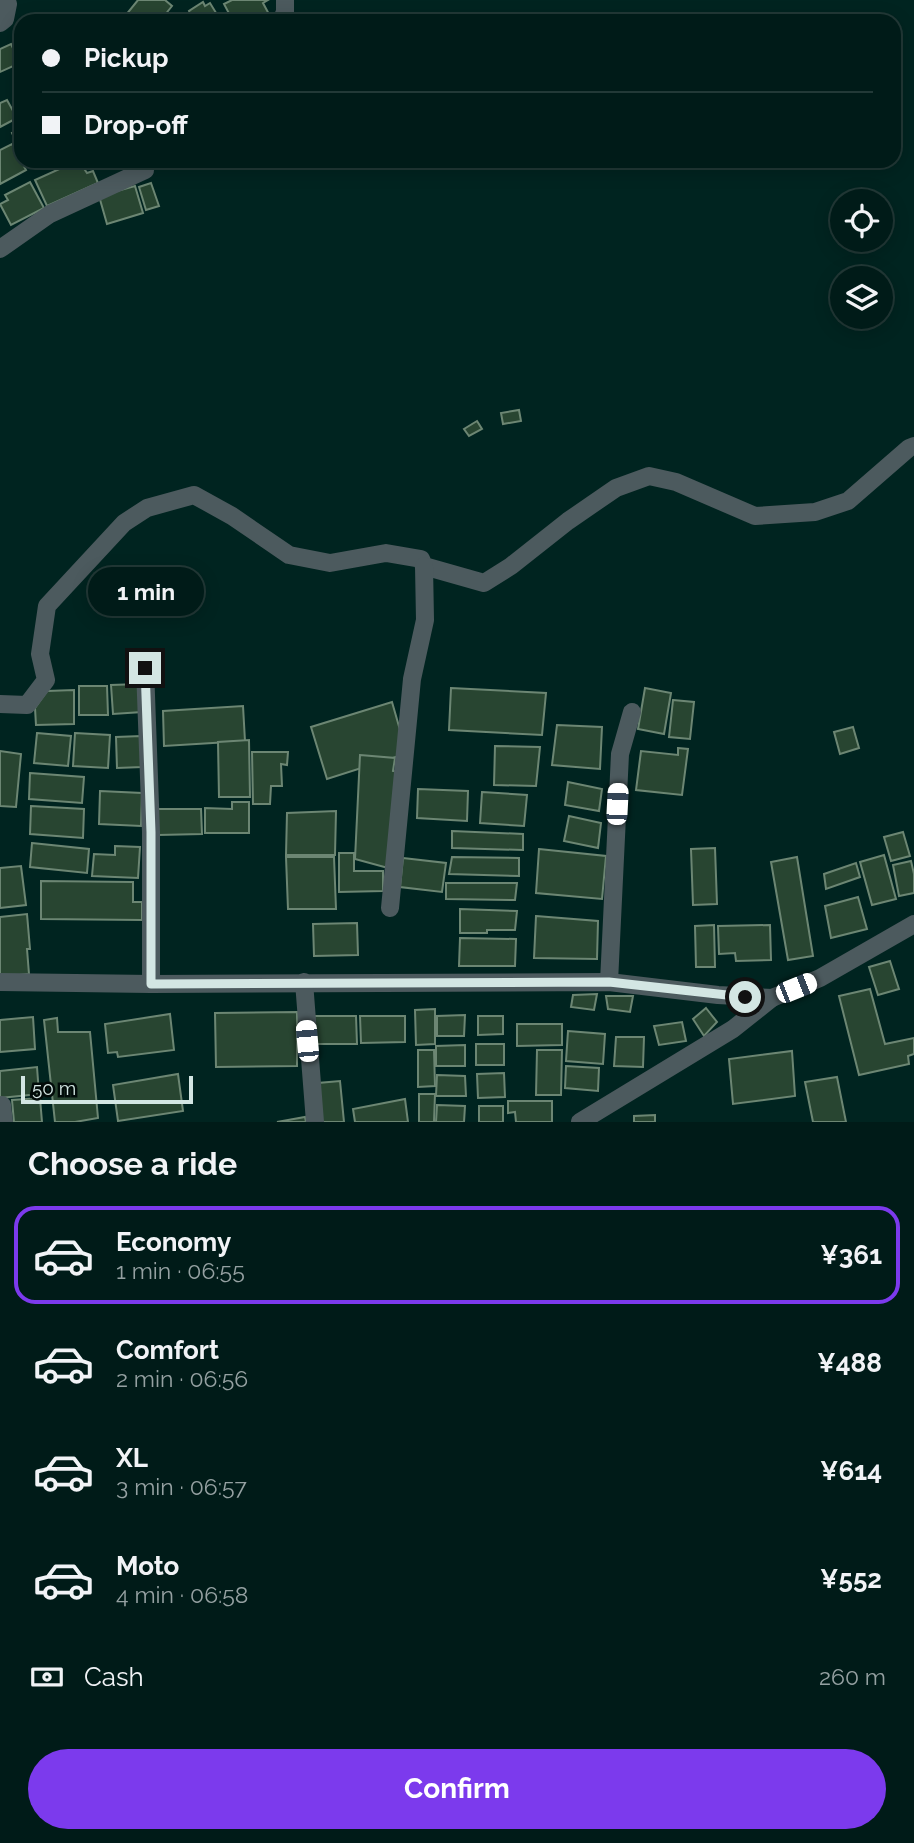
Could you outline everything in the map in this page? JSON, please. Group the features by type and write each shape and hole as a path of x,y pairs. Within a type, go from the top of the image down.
{"street":[{"path":"0,5 8,4 5,19 0,23"},
{"path":"0,249 50,214 145,168"},
{"path":"424,566 484,583 617,488 649,476 676,482 755,516 815,512 848,501 914,446"},
{"path":"0,704 27,705 46,680 40,654 47,606 124,523 147,508 194,495 232,516 289,555 330,563 386,553 421,559 424,566 425,620 412,679 390,908"},
{"path":"145,668 151,832 151,984"},
{"path":"609,982 620,754 632,712"},
{"path":"588,1120 733,1029 772,998 820,978 914,924"},
{"path":"0,982 609,982 718,995 772,998"},
{"path":"303,982 315,1122"}],"building":[{"path":"138,0 165,0 172,6 166,14 127,14"},
{"path":"232,0 268,0 263,3 269,14 229,14 224,4"},
{"path":"203,2 205,6 210,3 217,14 190,14 189,11"},
{"path":"11,44 14,50 14,66 0,72 0,49"},
{"path":"7,100 14,113 14,120 0,127 0,103"},
{"path":"12,144 14,168 26,170 0,184 0,150"},
{"path":"62,168 88,168 85,170 87,173 93,171 98,183 47,206 35,180"},
{"path":"30,182 44,208 11,225 0,204 8,200 5,195"},
{"path":"151,183 159,206 146,210 139,187"},
{"path":"135,186 143,213 107,224 99,196"},
{"path":"519,410 521,421 503,424 501,413"},
{"path":"477,421 482,429 469,436 464,429"},
{"path":"161,592 176,592 176,615 161,615"},
{"path":"140,684 142,712 113,714 111,685"},
{"path":"79,686 107,686 108,715 79,715"},
{"path":"451,688 546,693 542,735 449,730"},
{"path":"645,688 671,693 664,734 638,729"},
{"path":"74,690 74,724 36,725 35,708 47,691"},
{"path":"673,700 694,702 690,739 669,737"},
{"path":"392,702 400,730 402,755 327,779 311,727"},
{"path":"243,706 245,741 164,746 163,711"},
{"path":"557,725 602,727 600,769 552,765"},
{"path":"853,727 859,748 840,754 834,732"},
{"path":"37,733 71,736 68,766 34,763"},
{"path":"75,733 110,735 108,768 73,766"},
{"path":"141,736 142,767 117,768 116,737"},
{"path":"249,740 250,797 219,797 218,742"},
{"path":"495,746 540,747 536,786 494,785"},
{"path":"678,748 688,749 682,795 636,790 641,751 678,755"},
{"path":"0,751 21,754 16,807 0,806"},
{"path":"252,752 288,752 287,765 281,764 282,786 271,786 270,804 253,804"},
{"path":"360,755 395,758 393,771 399,772 388,868 355,859"},
{"path":"30,773 84,777 82,803 29,799"},
{"path":"568,782 602,789 599,811 565,805"},
{"path":"418,789 468,791 467,821 417,818"},
{"path":"100,791 142,793 141,826 99,824"},
{"path":"482,792 527,795 524,826 480,823"},
{"path":"232,802 249,802 249,833 205,833 205,808 232,809"},
{"path":"31,806 84,809 83,838 30,834"},
{"path":"158,809 201,809 202,834 158,835"},
{"path":"336,811 335,855 286,855 287,813"},
{"path":"569,816 601,823 598,848 564,841"},
{"path":"452,831 523,834 523,850 452,848"},
{"path":"903,832 910,856 891,861 884,837"},
{"path":"32,843 89,849 87,873 30,867"},
{"path":"115,846 140,847 138,878 92,876 94,854 115,855"},
{"path":"715,848 717,904 693,905 691,849"},
{"path":"539,849 606,856 602,899 536,893"},
{"path":"339,853 354,853 354,871 383,871 383,891 339,892"},
{"path":"884,855 896,899 872,905 860,862"},
{"path":"286,857 334,857 336,909 288,909"},
{"path":"452,857 519,858 519,876 449,874"},
{"path":"797,857 813,956 788,960 771,862"},
{"path":"403,858 446,863 442,892 400,887"},
{"path":"911,861 914,893 899,896 893,865"},
{"path":"856,863 860,877 826,889 824,874"},
{"path":"21,866 26,905 0,908 0,868"},
{"path":"41,881 133,882 133,902 142,902 142,920 41,919"},
{"path":"446,883 517,883 515,900 446,899"},
{"path":"858,897 867,929 831,938 825,906"},
{"path":"460,909 517,911 515,930 460,933"},
{"path":"27,914 29,974 0,977 0,917"},
{"path":"536,916 598,921 597,959 534,958"},
{"path":"357,923 358,955 314,956 313,924"},
{"path":"714,925 715,967 696,967 695,926"},
{"path":"770,925 771,960 736,961 735,953 719,954 718,926"},
{"path":"460,938 516,939 515,966 459,966"},
{"path":"890,961 899,989 878,995 869,967"},
{"path":"870,989 885,1044 914,1038 914,1054 908,1056 909,1064 859,1075 839,996"},
{"path":"597,994 594,1010 571,1007 573,995"},
{"path":"606,996 633,996 630,1012 608,1009"},
{"path":"706,1008 717,1022 704,1036 693,1019"},
{"path":"435,1009 435,1044 416,1045 415,1010"},
{"path":"297,1012 297,1066 216,1067 215,1013"},
{"path":"170,1014 174,1050 118,1057 117,1052 108,1053 105,1024"},
{"path":"465,1015 464,1036 437,1036 437,1016"},
{"path":"314,1016 356,1016 357,1044 314,1044"},
{"path":"360,1016 405,1016 405,1042 361,1043"},
{"path":"478,1016 503,1016 503,1034 478,1035"},
{"path":"33,1017 35,1049 0,1052 0,1020"},
{"path":"57,1018 58,1032 90,1032 98,1118 55,1122 44,1020"},
{"path":"682,1022 686,1041 659,1045 654,1026"},
{"path":"517,1024 562,1024 562,1045 517,1046"},
{"path":"568,1031 605,1034 603,1064 566,1061"},
{"path":"616,1037 644,1037 643,1067 614,1066"},
{"path":"476,1044 504,1044 504,1065 476,1065"},
{"path":"465,1045 465,1066 436,1066 436,1046"},
{"path":"418,1050 434,1050 435,1086 418,1087"},
{"path":"537,1050 562,1050 561,1095 536,1095"},
{"path":"792,1051 795,1096 733,1104 729,1059"},
{"path":"566,1066 599,1068 598,1091 565,1088"},
{"path":"37,1067 39,1094 0,1098 0,1071"},
{"path":"504,1073 505,1097 478,1098 477,1074"},
{"path":"178,1074 183,1111 118,1121 113,1085"},
{"path":"437,1075 465,1076 466,1096 436,1096"},
{"path":"837,1077 846,1122 813,1122 805,1082"},
{"path":"340,1081 344,1122 322,1122 318,1083"},
{"path":"419,1094 435,1094 434,1122 419,1122"},
{"path":"40,1098 42,1122 14,1122 12,1100"},
{"path":"405,1099 408,1122 355,1122 353,1109"},
{"path":"508,1101 552,1101 552,1122 516,1122 515,1112 508,1113"},
{"path":"437,1105 465,1106 464,1122 436,1122"},
{"path":"479,1106 503,1106 503,1122 479,1122"},
{"path":"655,1115 655,1122 634,1122 634,1116"},
{"path":"305,1117 306,1122 277,1122"}],"route":[{"path":"145,668 151,832 151,984 609,982 745,997"}]}
